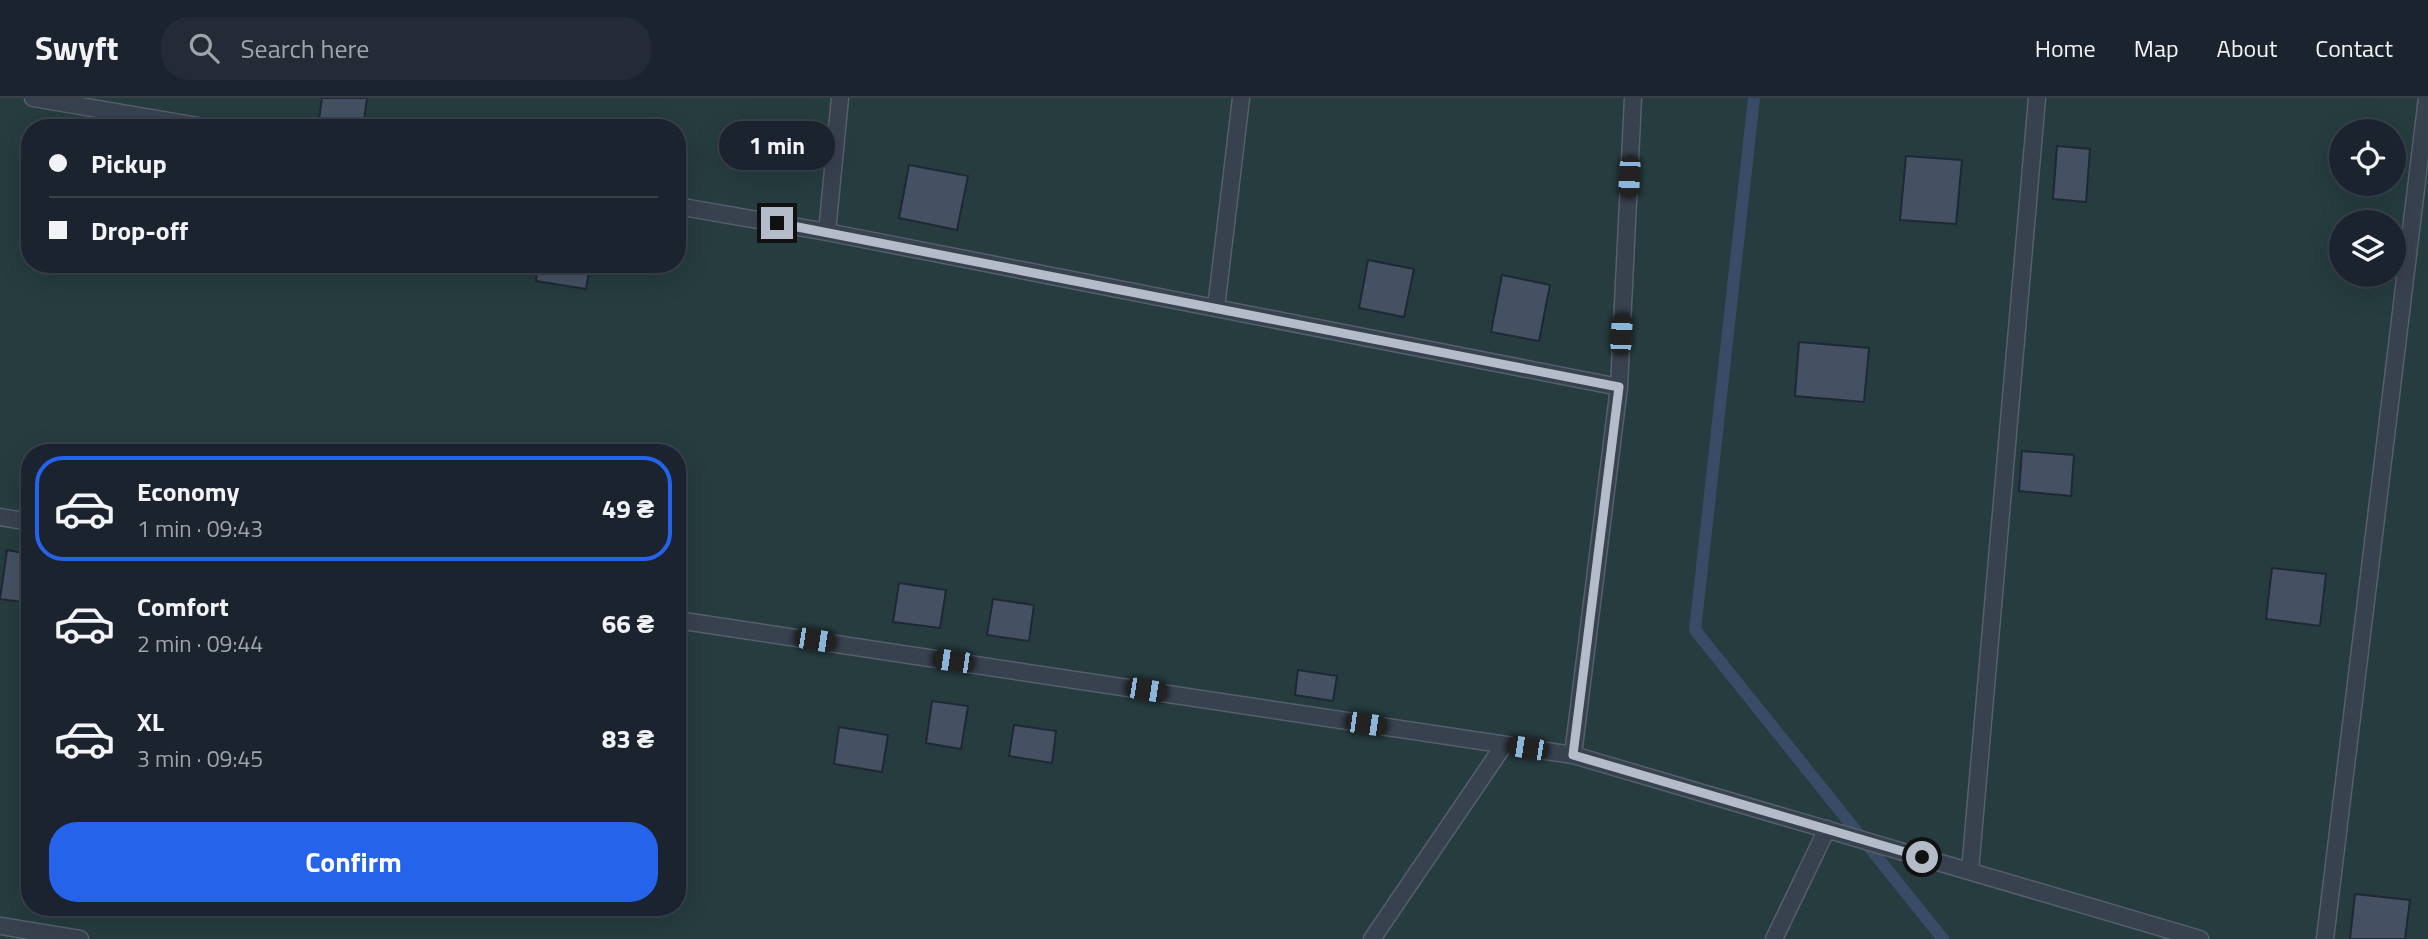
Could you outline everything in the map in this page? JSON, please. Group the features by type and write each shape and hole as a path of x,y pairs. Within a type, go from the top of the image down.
{"lane":[{"path":"33,98 157,119"},
{"path":"827,232 841,98"},
{"path":"1216,308 1241,98"},
{"path":"1573,755 1619,387 1633,98"},
{"path":"1970,871 2037,98"},
{"path":"2325,939 2427,98"},
{"path":"686,208 827,232 1619,387"},
{"path":"0,517 21,520"},
{"path":"686,621 1573,755 2200,939"},
{"path":"1372,939 1504,745"},
{"path":"1774,939 1827,829"},
{"path":"0,926 80,939"}],"green space":[{"path":"0,98 2428,98 2428,939 0,939"}],"building":[{"path":"322,98 367,98 364,119 319,119"},
{"path":"2057,146 2090,149 2086,202 2053,199"},
{"path":"1906,156 1962,160 1956,224 1900,220"},
{"path":"909,165 968,176 957,230 899,218"},
{"path":"1368,260 1414,269 1404,317 1359,308"},
{"path":"537,273 589,273 586,289 536,281"},
{"path":"1502,275 1550,285 1539,341 1491,332"},
{"path":"1799,342 1869,348 1864,402 1795,396"},
{"path":"2022,451 2074,455 2071,496 2019,491"},
{"path":"7,550 21,552 21,602 0,599"},
{"path":"2272,568 2326,574 2320,626 2266,619"},
{"path":"899,583 946,590 940,628 893,622"},
{"path":"993,599 1034,605 1029,641 987,635"},
{"path":"1298,670 1337,676 1333,701 1295,695"},
{"path":"932,701 968,706 961,749 926,743"},
{"path":"1014,725 1056,731 1052,763 1009,756"},
{"path":"839,727 888,735 882,772 834,764"},
{"path":"2355,894 2410,900 2405,939 2350,939"}],"waterway":[{"path":"1754,98 1695,630 1943,939"}],"route":[{"path":"777,223 1619,387 1573,755 1922,857"}]}
